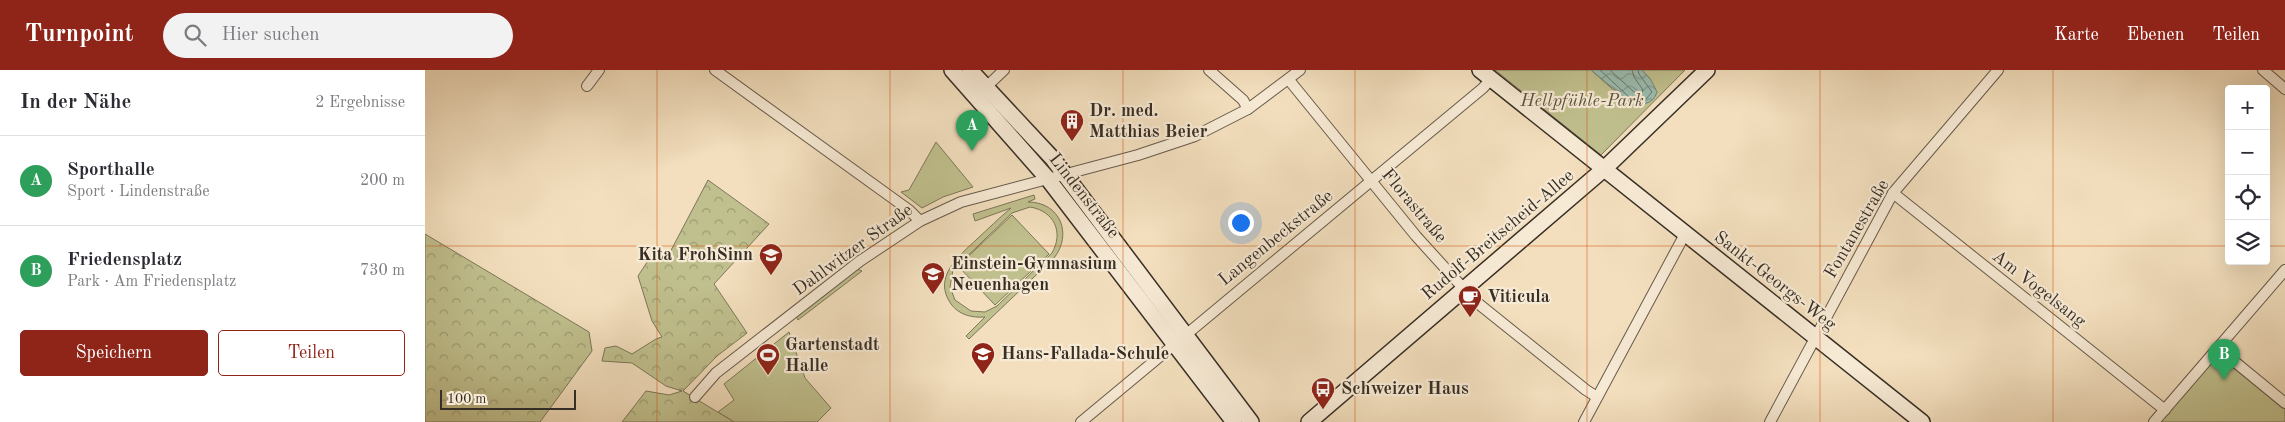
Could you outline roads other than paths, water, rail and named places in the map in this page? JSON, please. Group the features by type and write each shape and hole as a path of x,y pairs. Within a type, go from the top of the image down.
{"street":[{"path":"587,86 599,70"},
{"path":"715,70 909,210 919,221"},
{"name":"Lindenstraße","path":"952,70 981,92 1034,138 1064,175 1234,422"},
{"name":"Lindenstraße","path":"970,70 981,92 1048,179 1179,340 1251,422"},
{"path":"981,92 1004,70"},
{"path":"1209,70 1243,100 1248,108"},
{"name":"Dahlwitzer Straße","path":"695,397 716,373 860,261 919,221 961,202 1168,146 1217,126 1248,108 1289,80 1300,70"},
{"name":"Rudolf-Breitscheid-Allee","path":"1309,422 1604,169 1707,70"},
{"name":"Fontanestraße","path":"1770,422 1893,193 1998,70"},
{"path":"2263,70 2285,89"},
{"name":"Sankt-Georgs-Weg","path":"1485,74 1922,422"},
{"name":"Langenbeckstraße","path":"1081,422 1485,86 1485,74"},
{"name":"Florastraße","path":"1289,80 1417,236 1464,289 1480,305 1597,397"},
{"name":"Am Vogelsang","path":"1893,193 2165,410"},
{"path":"1583,422 1685,234"},
{"path":"2154,422 2285,270"},
{"path":"2218,348 2285,403"}],"water":[{"path":"1591,70 1642,70 1651,80 1657,92 1651,101 1645,104 1633,105"}],"place":[{"name":"Dr. med. Matthias Beier","path":"1072,142"},
{"name":"Sporthalle","path":"972,151"},
{"name":"Kita FrohSinn","path":"771,276"},
{"name":"Einstein-Gymnasium Neuenhagen","path":"933,295"},
{"name":"Viticula","path":"1470,318"},
{"name":"Hans-Fallada-Schule","path":"983,375"},
{"name":"Gartenstadt Halle","path":"768,376"},
{"name":"Friedensplatz","path":"2224,380"},
{"name":"Schweizer Haus","path":"1323,410"}],"park label":[{"name":"Hellpfühle-Park","path":"1582,101"}]}
